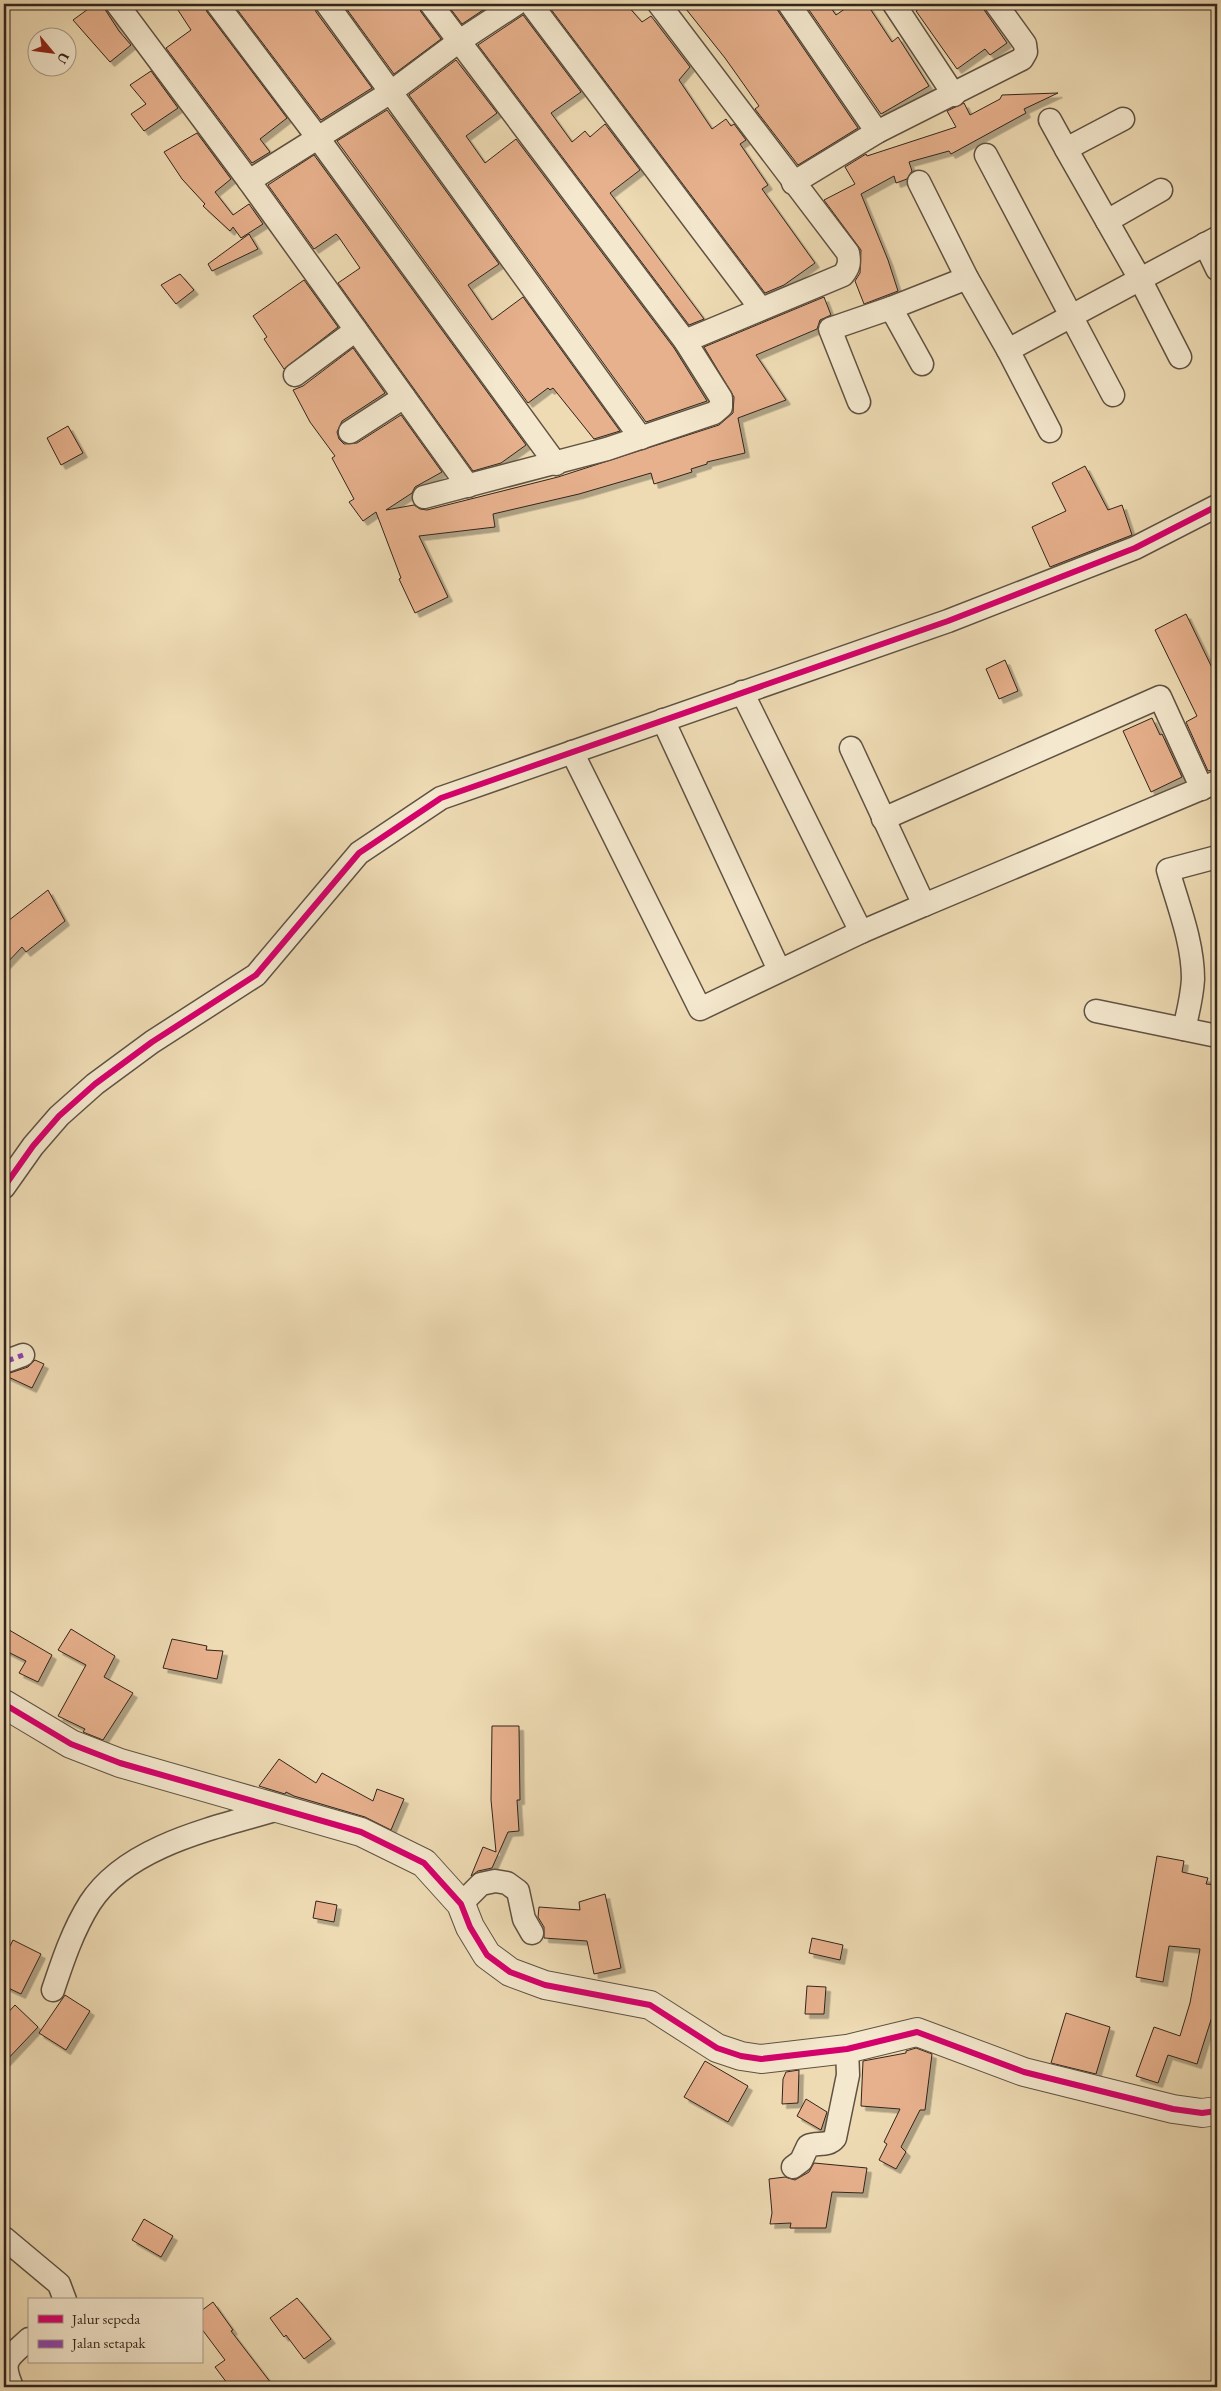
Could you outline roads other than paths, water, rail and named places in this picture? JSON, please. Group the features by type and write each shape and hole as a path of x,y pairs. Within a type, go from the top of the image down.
{"street":[{"path":"117,4 249,182 468,486"},
{"path":"217,4 318,138 556,464"},
{"path":"327,4 641,438"},
{"path":"424,497 556,464 714,413 721,407 721,398 685,342 458,42 432,4"},
{"path":"249,182 391,92 458,42 516,4"},
{"path":"531,4 761,309"},
{"path":"659,4 848,253 849,267 843,275 685,342"},
{"path":"789,4 877,132"},
{"path":"894,4 954,95"},
{"path":"793,183 877,132 1022,60 1026,52 1025,44 996,4"},
{"path":"1066,149 1123,119"},
{"path":"1050,120 1140,279 1180,358"},
{"path":"986,155 1113,395"},
{"path":"918,182 1050,431"},
{"path":"1107,221 1161,190"},
{"path":"1008,350 1211,241 1217,269"},
{"path":"859,402 830,329 968,278"},
{"path":"891,308 922,364"},
{"path":"295,375 356,330"},
{"path":"350,432 404,397"},
{"path":"4,1187 33,1146 59,1116 95,1084 152,1042 256,975 359,852 441,798 948,621 1135,548 1217,506"},
{"path":"742,692 861,932"},
{"path":"572,752 700,1009 861,932 1209,786 1160,697 883,820"},
{"path":"662,720 779,970"},
{"path":"851,748 924,905"},
{"path":"1184,1029 1192,979 1191,965 1186,932 1168,870 1217,857"},
{"path":"1096,1011 1217,1036"},
{"path":"4,1704 71,1744 120,1764 282,1808 361,1832 424,1863 461,1904 470,1927 488,1955 510,1972 545,1985 650,2005 717,2048 742,2056 761,2059 847,2049 917,2032 1024,2072 1173,2109 1202,2113 1217,2111"},
{"path":"53,1990 72,1936 81,1919 91,1902 116,1873 151,1853 187,1836 282,1808"},
{"path":"461,1904 481,1884 495,1881 507,1883 518,1891 524,1918 532,1932"},
{"path":"793,2167 801,2161 808,2146 829,2143 835,2138 848,2075 847,2049"},
{"path":"4,2238 59,2284 63,2298"},
{"path":"8,2379 5,2367 7,2360 28,2340"}]}
